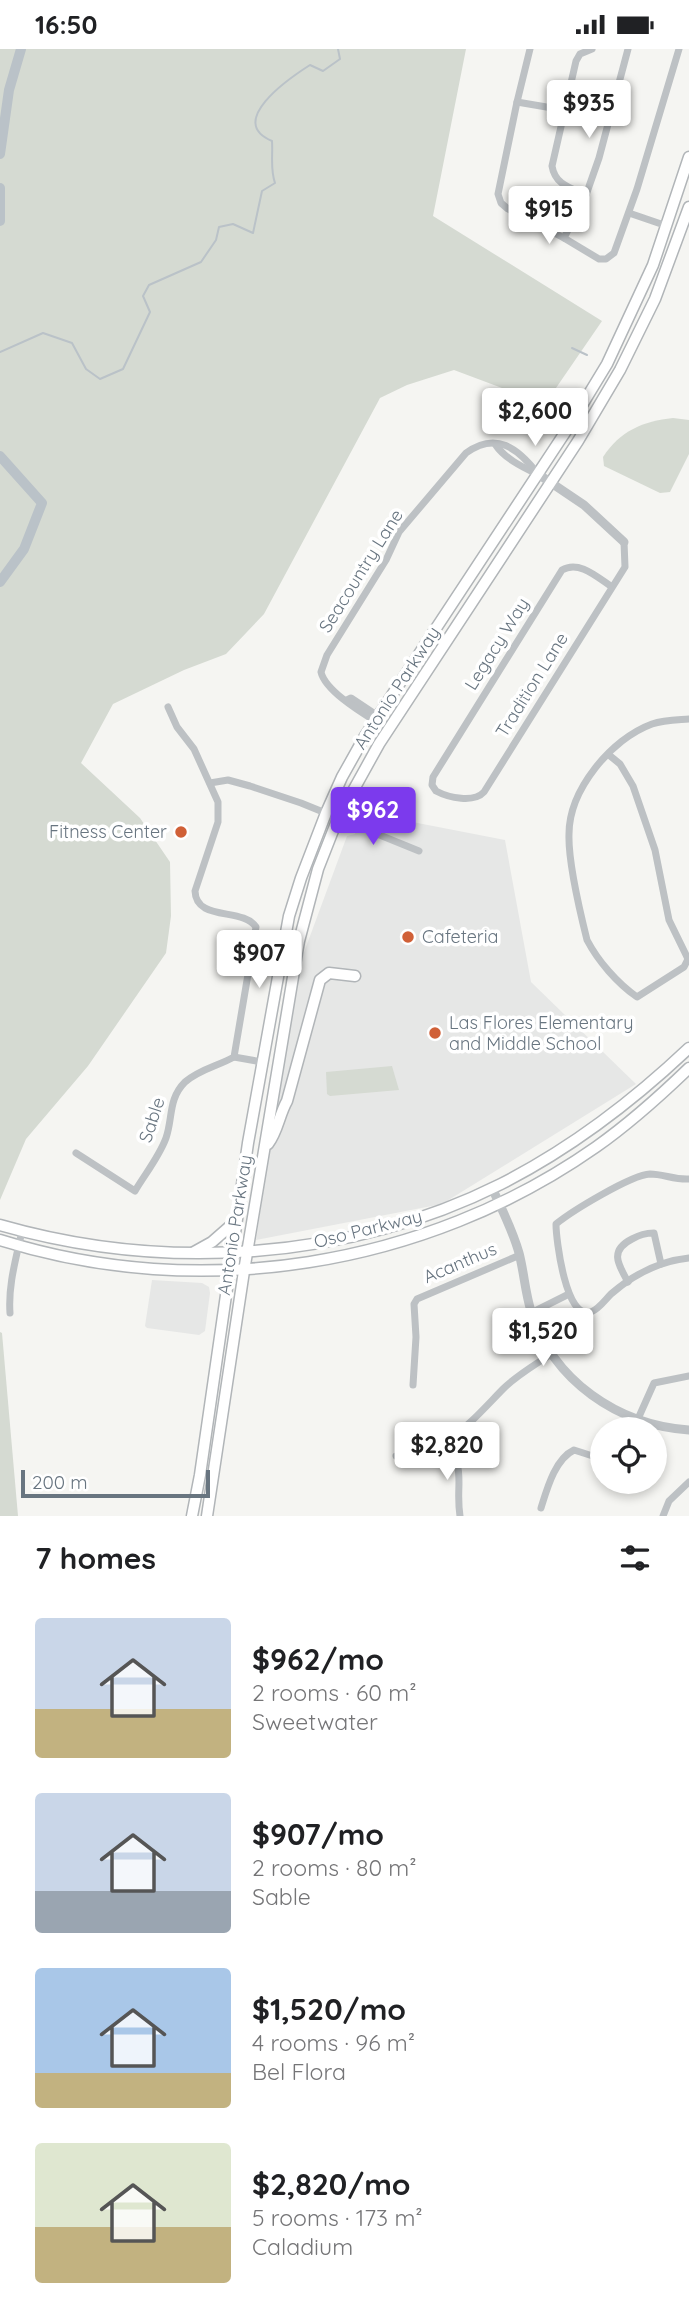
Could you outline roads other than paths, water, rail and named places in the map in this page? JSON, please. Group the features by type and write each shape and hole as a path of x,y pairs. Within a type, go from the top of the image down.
{"main road":[{"name":"Antonio Parkway","path":"192,1516 262,1062 289,916 301,878 342,777 376,718 538,474 607,364 640,296 667,226 689,157"},
{"name":"Antonio Parkway","path":"207,1516 244,1271 299,941 318,869 338,818 379,744 602,402 655,299 689,208"},
{"path":"265,1149 274,1136 287,1101 320,980 329,973 355,976"},
{"name":"Oso Parkway","path":"0,1225 49,1238 107,1247 193,1253 249,1252 316,1244 381,1230 492,1188 545,1159 600,1123 656,1080 689,1048"},
{"name":"Oso Parkway","path":"0,1240 68,1258 132,1266 229,1272 288,1266 377,1248 438,1229 500,1204 596,1147 689,1068"},
{"path":"193,1253 212,1242 236,1221"},
{"path":"210,1395 214,1397 215,1403 223,1405"}],"street":[{"path":"530,49 498,194 501,203 598,260 606,259 614,253 629,213 679,49"},
{"path":"586,195 560,183 554,176 552,166 576,61 580,54 592,49"},
{"path":"564,238 586,195 599,158 628,49"},
{"path":"517,102 564,110"},
{"path":"629,213 667,226"},
{"name":"Seacountry Lane","path":"376,718 351,698 346,700 326,685 321,672 327,655 386,560 399,532 466,453 480,443 504,444 526,458 538,474"},
{"path":"538,474 584,505 624,542"},
{"name":"Tradition Lane","path":"432,785 442,794 473,799 479,797 625,567 624,542"},
{"name":"Legacy Way","path":"432,785 433,777 562,570 569,566 579,566 612,587"},
{"path":"168,707 177,727 194,749 218,802 219,813 195,896 206,909 251,921 256,927 234,1056 262,1062"},
{"path":"609,755 620,765 633,786 655,850 669,920 688,959 684,967 637,997 617,980 587,940 569,846 569,832 575,802 589,777 609,755 631,735 651,724 689,719"},
{"path":"210,783 228,780 239,783 326,813 419,851"},
{"name":"Sable","path":"76,1153 135,1191 162,1147 170,1110 180,1089 204,1069 234,1056"},
{"path":"689,1179 666,1178 653,1174 638,1176 568,1214 556,1224 569,1294 578,1310 585,1313 592,1312 628,1282 661,1264 689,1258"},
{"path":"492,1188 520,1255 531,1313 551,1354 577,1384 623,1417"},
{"path":"10,1313 9,1296 22,1231"},
{"path":"628,1282 619,1265 618,1252 621,1245 645,1233 654,1233 661,1264"},
{"name":"Acanthus","path":"413,1385 416,1337 414,1304 417,1299 520,1255"},
{"path":"531,1313 569,1294"},
{"path":"396,1456 414,1453 446,1440 473,1422 517,1377 551,1354"},
{"path":"639,1417 654,1383 689,1376"},
{"path":"667,1428 689,1430"},
{"path":"446,1440 460,1472 460,1516"},
{"path":"541,1508 548,1486 567,1454 574,1450 590,1455"},
{"path":"663,1516 669,1501 689,1482"}],"waterway":[{"path":"0,154 9,90 21,49"},
{"path":"0,352 43,333 72,343 86,369 100,379 123,369 150,312 143,296 149,285 201,262 216,240 219,227 233,224 253,233 262,191 275,183 272,141 260,133 255,123 258,112 276,90 310,65 323,71 340,59 338,49"},
{"path":"0,188 0,221"},
{"path":"572,348 587,355"},
{"path":"0,456 42,503 24,549 0,582"}],"place":[{"name":"Fitness Center","path":"181,832"},
{"name":"Cafeteria","path":"408,937"},
{"name":"Las Flores Elementary and Middle School","path":"435,1033"}]}
